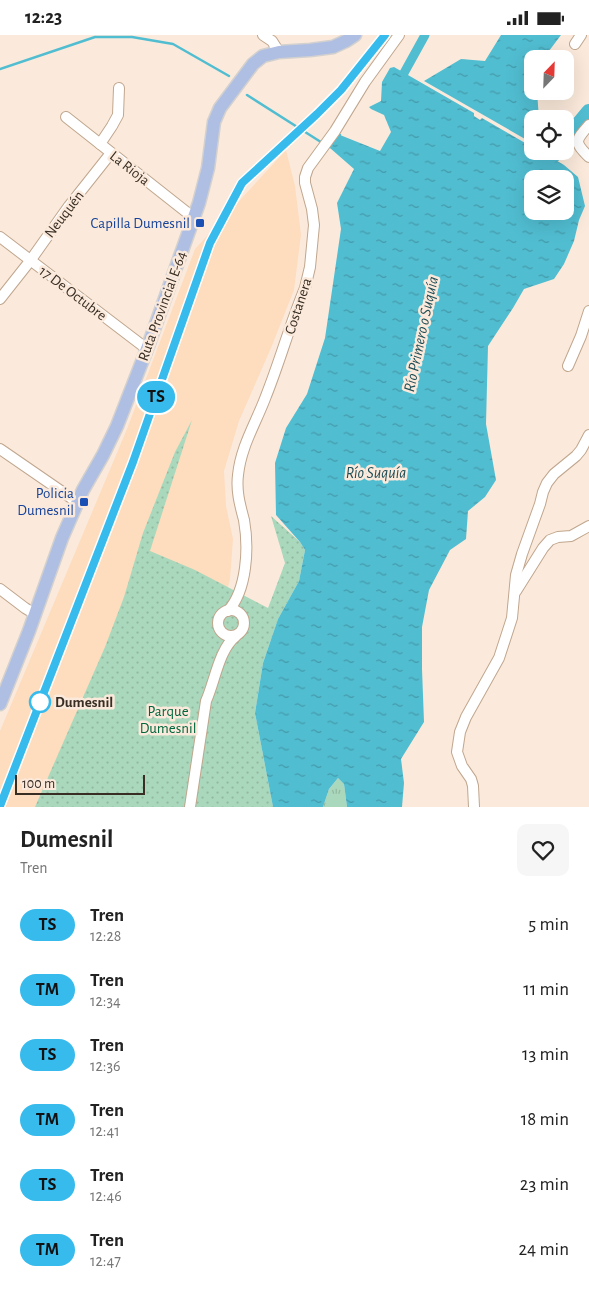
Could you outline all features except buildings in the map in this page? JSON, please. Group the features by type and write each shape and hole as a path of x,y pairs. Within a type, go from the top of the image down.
{"main road":[{"name":"Ruta Provincial E-64","path":"0,704 62,538 77,502 117,426 147,349 194,218 208,167 214,122 220,109 252,64 263,55 333,47 355,35"}],"street":[{"path":"263,35 272,41 279,52"},
{"name":"Costanera","path":"223,650 222,632 219,626 220,618 233,605 245,572 246,538 238,493 238,475 245,444 265,399 309,276 314,217 305,177 310,163 399,35"},
{"path":"100,143 118,115 118,88"},
{"name":"La Rioja","path":"66,117 194,218"},
{"path":"589,125 579,137 578,143 580,148 589,157"},
{"name":"Neuquén","path":"0,299 30,261 69,205 111,153"},
{"name":"17 De Octubre","path":"0,237 147,349"},
{"path":"568,366 589,311"},
{"path":"474,807 474,786 459,760 457,752 460,732 466,717 499,659 512,618 516,575 547,483 554,474 576,456 589,435"},
{"path":"0,449 77,502"},
{"path":"515,593 543,547 550,540 571,536 589,526"},
{"path":"0,589 24,608 35,614"},
{"name":"Costanera","path":"190,807 206,701 223,650 230,640 242,631 244,625 240,614 238,595"},
{"path":"228,611 240,614"},
{"path":"222,632 229,636 236,636"}],"shaded area":[{"path":"286,150 295,186 301,235 294,290 239,421 224,471 226,506 233,539 230,579 174,807 0,807 0,731 127,429 195,249"}],"green space":[{"name":"Parque Dumesnil","path":"192,420 150,551 195,570 268,608 285,563 271,516 300,542 305,550 299,581 278,619 263,663 255,713 273,807 35,807 105,647 124,597 143,533 175,452"},
{"path":"338,778 344,784 347,807 323,807 329,789"}],"water":[{"path":"501,35 561,35 550,50 524,50 524,100 538,100 538,110 524,110 524,138 424,81 461,59 485,61"},
{"name":"Río Suquía","path":"394,67 474,113 474,116 480,120 482,118 524,142 524,160 555,160 570,170 524,170 524,220 574,220 574,174 578,177 585,206 579,220 574,241 564,264 554,279 524,289 488,346 486,424 496,480 485,497 468,511 466,539 450,550 429,590 422,627 424,722 401,759 404,783 402,807 347,807 344,784 338,778 329,789 323,807 273,807 255,713 263,663 278,619 299,581 305,550 276,515 275,463 286,428 307,394 325,338 341,229 337,203 354,169 330,148 340,135 380,151 391,132 384,115 369,107 381,101 382,82 390,68"}],"waterway":[{"path":"404,73 425,35"},
{"path":"0,69 95,37 132,37 173,44 229,76"},
{"path":"247,95 324,144"},
{"path":"574,130 589,112"},
{"path":"330,147 340,135"}],"railway":[{"path":"0,806 133,462 210,243 242,183 341,90 385,35"}],"train":[{"name":"TS","path":"0,806 133,462 210,243 242,183 341,90 385,35"}],"place":[{"name":"Capilla Dumesnil","path":"200,223"},
{"name":"Policia Dumesnil","path":"84,502"},
{"name":"Dumesnil","path":"40,702"}],"water label":[{"name":"Río Primero o Suquía","path":"420,334"}]}
